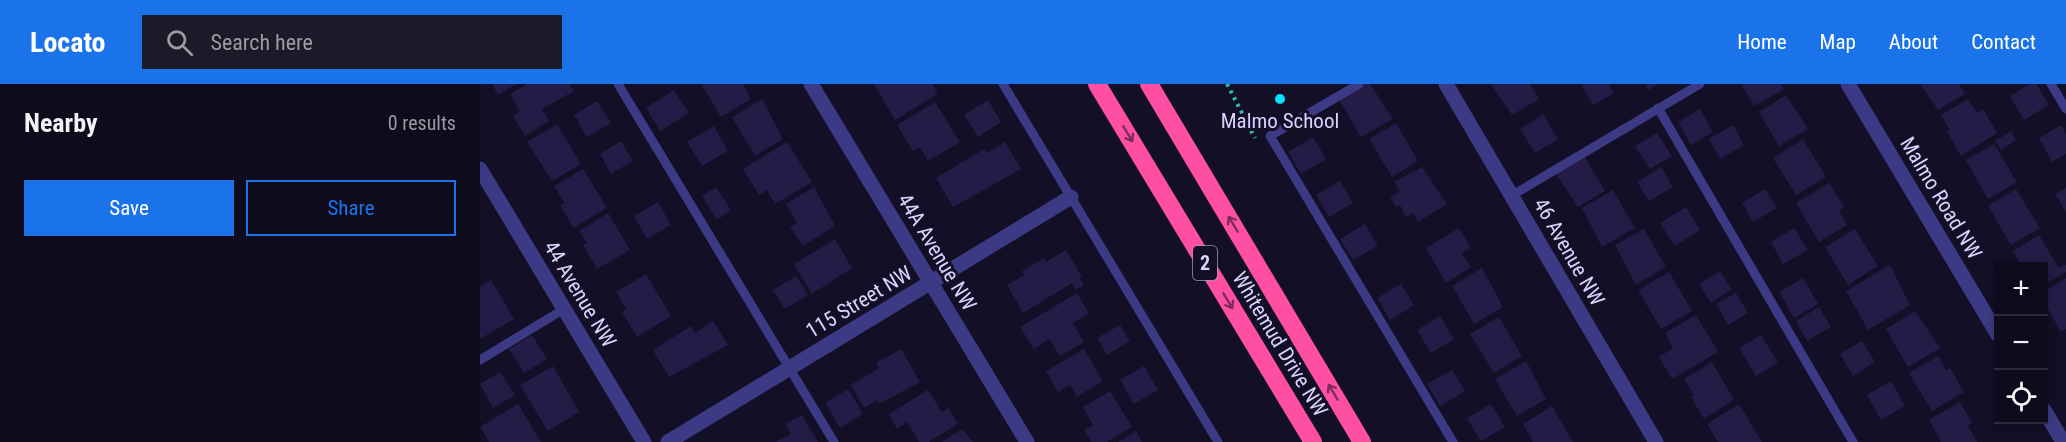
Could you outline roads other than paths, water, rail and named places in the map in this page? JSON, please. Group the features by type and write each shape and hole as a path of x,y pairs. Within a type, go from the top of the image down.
{"highway":[{"name":"Whitemud Drive NW","path":"1097,84 1313,442"},
{"name":"Whitemud Drive NW","path":"1149,84 1362,442"}],"street":[{"name":"44A Avenue NW","path":"811,84 1027,442"},
{"name":"46 Avenue NW","path":"1446,84 1656,442"},
{"name":"Malmo Road NW","path":"1848,84 1994,327"},
{"name":"44 Avenue NW","path":"480,169 644,442"},
{"name":"115 Street NW","path":"668,442 1071,197"},
{"path":"2048,418 2063,442"}],"lane":[{"path":"618,84 834,442"},
{"path":"1003,84 1218,442"},
{"path":"1359,84 1270,136 1453,442"},
{"path":"1511,196 1700,84"},
{"path":"2051,84 2066,109"},
{"path":"1658,108 1853,442"},
{"path":"480,360 564,309"}],"place":[{"name":"Malmo School","path":"1280,99"}]}
